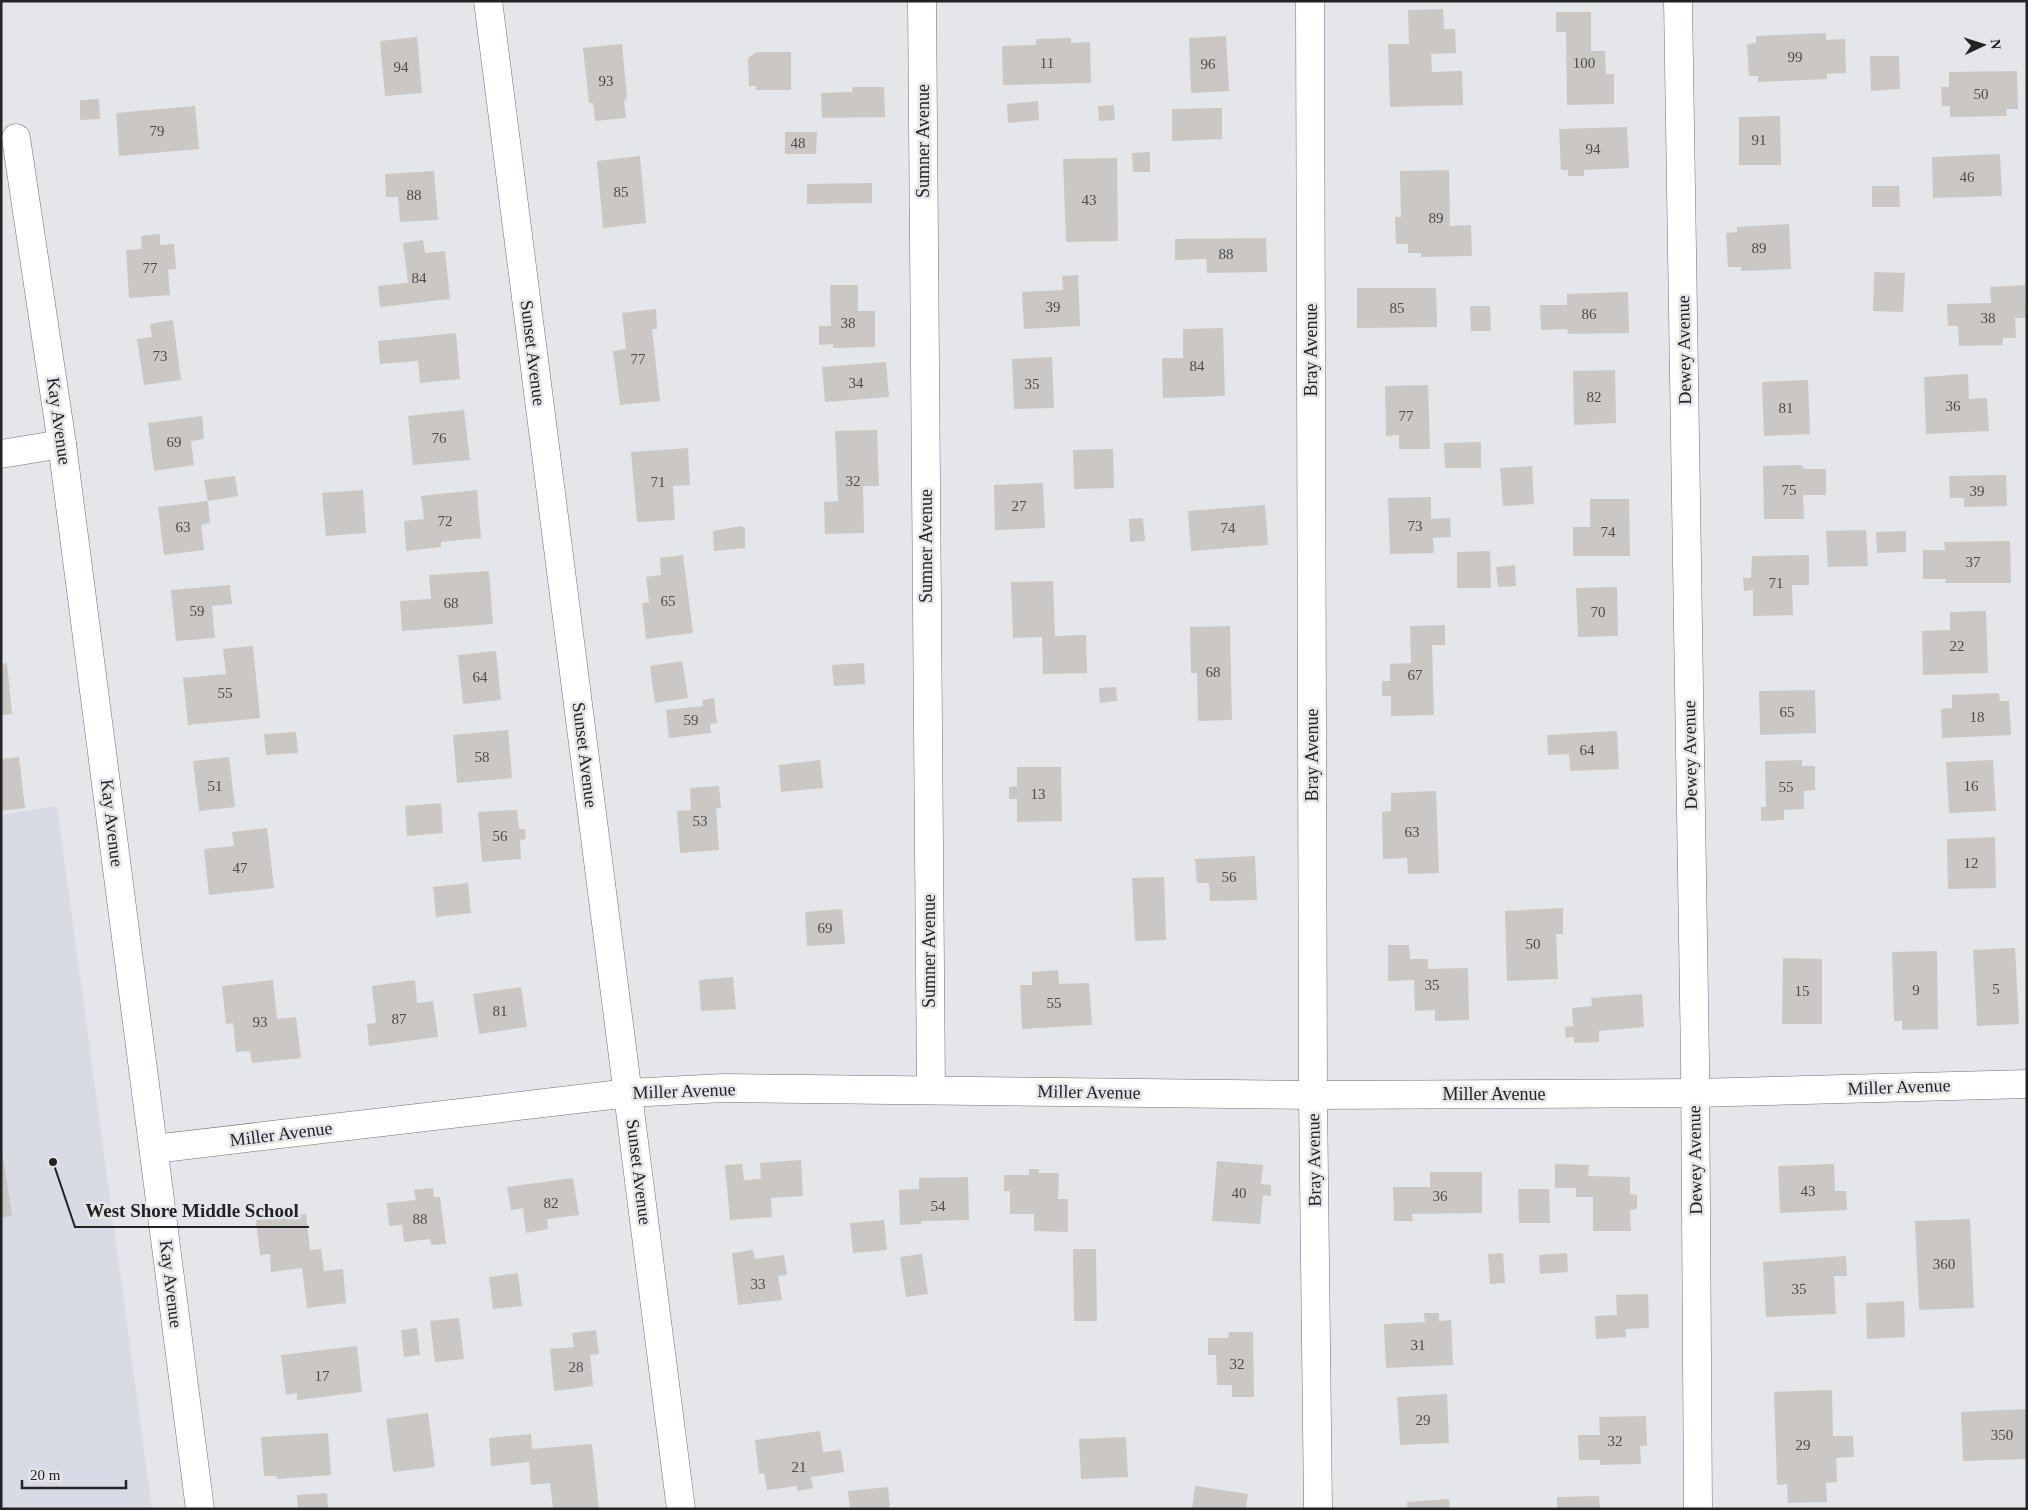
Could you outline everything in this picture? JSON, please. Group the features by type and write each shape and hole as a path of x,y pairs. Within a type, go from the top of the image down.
{"street":[{"name":"Sunset Avenue","path":"488,1 681,1509"},
{"name":"Sumner Avenue","path":"922,1 931,1090"},
{"name":"Bray Avenue","path":"1310,1 1312,1095 1318,1509"},
{"name":"Dewey Avenue","path":"1678,1 1694,1093 1698,1509"},
{"name":"Kay Avenue","path":"16,138 62,444 200,1509"},
{"path":"1,454 62,444"},
{"name":"Miller Avenue","path":"154,1149 629,1092 723,1088 1312,1095 1694,1093 2027,1084"}],"shaded area":[{"path":"57,806 152,1509 1,1509 1,815"}],"building":[{"path":"1443,9 1444,29 1455,29 1456,53 1431,54 1432,72 1462,71 1463,105 1390,107 1388,44 1409,44 1408,10"},
{"path":"1556,12 1591,12 1591,51 1605,51 1606,74 1614,74 1614,104 1567,105 1566,32 1556,32"},
{"path":"1826,33 1826,40 1845,39 1846,73 1827,74 1827,79 1758,82 1758,76 1749,76 1747,44 1756,43 1756,36"},
{"path":"1226,36 1229,91 1191,93 1189,38"},
{"path":"417,37 422,93 385,96 380,41"},
{"path":"1071,38 1071,43 1090,42 1091,83 1003,85 1002,46 1036,45 1036,39"},
{"path":"622,44 627,98 624,101 626,118 595,121 593,103 589,103 583,48"},
{"path":"757,52 791,52 791,90 756,90 756,86 749,86 748,58"},
{"path":"1870,56 1899,56 1900,89 1871,91"},
{"path":"2017,71 2018,109 2006,109 2007,116 1950,117 1950,106 1942,106 1941,87 1949,87 1949,72"},
{"path":"853,87 884,87 885,117 822,118 821,93 852,92"},
{"path":"99,99 100,119 80,120 80,100"},
{"path":"1038,101 1039,120 1008,123 1007,104"},
{"path":"1114,105 1115,120 1099,121 1098,106"},
{"path":"195,106 199,149 119,156 116,113"},
{"path":"1222,108 1222,139 1172,141 1172,109"},
{"path":"1780,116 1781,165 1739,165 1739,117"},
{"path":"1627,127 1629,168 1584,170 1584,176 1568,176 1568,170 1561,170 1559,129"},
{"path":"785,132 817,132 816,154 785,154"},
{"path":"1150,152 1150,172 1133,172 1132,153"},
{"path":"2000,154 2002,196 1933,198 1932,157"},
{"path":"640,156 646,223 603,228 597,161"},
{"path":"1117,158 1118,241 1066,242 1063,159"},
{"path":"1449,170 1450,226 1471,225 1472,256 1421,257 1421,253 1408,253 1408,244 1396,244 1395,217 1401,217 1400,171"},
{"path":"434,171 438,220 400,222 398,197 386,197 385,174"},
{"path":"872,183 872,203 807,204 807,184"},
{"path":"1872,186 1899,186 1900,207 1872,207"},
{"path":"1789,224 1791,269 1741,271 1741,267 1728,267 1726,233 1737,232 1737,227"},
{"path":"160,234 160,245 174,244 176,269 168,270 170,295 129,298 126,250 142,249 141,236"},
{"path":"1266,238 1267,272 1207,273 1206,259 1175,260 1175,239"},
{"path":"423,240 425,253 445,251 450,299 380,307 378,286 408,283 403,243"},
{"path":"1874,272 1905,273 1903,312 1873,311"},
{"path":"1078,275 1080,326 1024,329 1022,292 1063,290 1062,276"},
{"path":"830,285 858,285 858,311 875,311 875,347 833,348 833,344 819,345 819,326 831,326"},
{"path":"2025,285 2026,318 2015,318 2016,338 2003,338 2003,345 1959,346 1958,326 1948,326 1947,304 1991,303 1990,287"},
{"path":"1357,288 1436,288 1437,327 1357,328"},
{"path":"1628,292 1629,333 1568,334 1567,329 1541,330 1540,305 1567,305 1567,294"},
{"path":"1470,306 1490,306 1491,331 1471,331"},
{"path":"656,309 657,329 652,329 660,401 620,405 613,351 626,349 622,313"},
{"path":"173,320 181,380 144,385 137,339 152,337 150,324"},
{"path":"1223,328 1225,396 1163,398 1162,358 1183,358 1183,329"},
{"path":"456,333 460,379 420,383 418,361 380,364 378,341"},
{"path":"1052,357 1054,408 1014,409 1012,359"},
{"path":"886,362 889,397 825,402 822,367"},
{"path":"1615,370 1616,423 1574,425 1573,371"},
{"path":"1968,374 1969,399 1987,398 1989,431 1926,434 1924,377"},
{"path":"1808,380 1810,434 1764,436 1762,382"},
{"path":"1428,385 1430,449 1399,449 1399,435 1386,436 1385,386"},
{"path":"464,410 470,460 413,465 408,416"},
{"path":"202,416 204,439 191,441 194,465 154,471 148,423"},
{"path":"877,430 879,486 863,486 864,533 825,534 824,502 838,501 835,431"},
{"path":"1481,442 1481,468 1445,468 1444,443"},
{"path":"688,448 690,485 673,486 675,520 637,522 631,452"},
{"path":"1113,449 1114,488 1074,489 1073,450"},
{"path":"1801,465 1805,469 1826,469 1826,495 1803,495 1804,519 1764,519 1763,466"},
{"path":"1532,466 1534,504 1503,506 1500,468"},
{"path":"2006,475 2007,506 1964,507 1964,498 1950,498 1949,476"},
{"path":"235,476 238,496 208,501 204,480"},
{"path":"1043,483 1045,528 995,530 994,485"},
{"path":"363,490 366,533 326,536 322,493"},
{"path":"477,490 481,538 441,542 441,547 406,551 404,521 424,519 421,496"},
{"path":"1431,497 1431,519 1450,518 1451,537 1433,538 1434,553 1390,554 1388,498"},
{"path":"1590,499 1629,499 1630,556 1573,556 1573,527 1590,527"},
{"path":"208,501 210,523 201,525 204,550 164,555 158,507"},
{"path":"1265,505 1268,545 1191,551 1188,511"},
{"path":"1143,518 1145,541 1130,542 1129,519"},
{"path":"741,526 745,528 745,548 714,551 713,531"},
{"path":"1866,530 1868,566 1828,567 1826,531"},
{"path":"1906,531 1906,552 1877,553 1876,532"},
{"path":"2010,541 2011,583 1945,583 1946,579 1923,579 1923,550 1945,550 1944,542"},
{"path":"1490,551 1491,588 1457,588 1457,552"},
{"path":"683,555 693,633 646,639 642,603 649,602 646,577 661,575 660,558"},
{"path":"1809,555 1809,585 1792,585 1793,615 1753,616 1753,590 1744,591 1743,578 1751,578 1752,556"},
{"path":"1515,565 1516,586 1498,587 1496,567"},
{"path":"489,571 493,624 402,631 400,601 431,599 429,575"},
{"path":"1053,581 1055,636 1086,635 1087,673 1043,674 1042,637 1013,638 1011,582"},
{"path":"230,585 232,604 212,606 215,638 176,641 171,590"},
{"path":"1617,587 1618,636 1578,637 1576,588"},
{"path":"1986,611 1988,673 1923,675 1922,631 1950,630 1950,612"},
{"path":"1445,625 1445,645 1432,645 1434,715 1391,716 1391,696 1382,696 1382,681 1390,681 1390,664 1411,663 1410,626"},
{"path":"1230,626 1232,720 1198,721 1197,673 1191,673 1190,627"},
{"path":"253,646 260,718 188,725 183,678 226,674 223,649"},
{"path":"496,651 501,700 463,704 458,655"},
{"path":"682,661 688,698 655,703 650,666"},
{"path":"7,663 12,714 1,715 1,664"},
{"path":"864,663 865,684 834,686 832,665"},
{"path":"1116,687 1117,701 1100,703 1099,688"},
{"path":"1815,690 1816,733 1760,735 1759,691"},
{"path":"1999,693 2000,701 2009,701 2011,735 1942,738 1941,709 1952,708 1952,695"},
{"path":"714,698 717,723 710,724 711,733 669,738 666,710 703,706 702,700"},
{"path":"508,730 512,778 457,783 453,735"},
{"path":"1617,731 1619,769 1570,771 1569,754 1548,755 1547,735"},
{"path":"296,732 298,753 266,755 264,734"},
{"path":"19,757 25,808 1,811 1,759"},
{"path":"229,757 235,807 199,811 193,761"},
{"path":"820,760 823,788 781,792 779,765"},
{"path":"1802,760 1802,766 1815,766 1815,790 1804,791 1804,809 1784,810 1784,820 1761,821 1761,807 1766,807 1765,761"},
{"path":"1993,760 1996,811 1949,813 1946,762"},
{"path":"1017,767 1061,767 1062,821 1017,822 1017,799 1009,799 1009,787 1017,786"},
{"path":"719,786 721,808 716,808 719,850 680,853 677,811 691,810 690,788"},
{"path":"1436,791 1439,873 1408,874 1407,858 1383,859 1382,812 1391,811 1391,793"},
{"path":"441,803 443,833 407,836 405,806"},
{"path":"517,810 519,829 525,829 526,839 520,840 521,859 482,862 478,812"},
{"path":"267,828 274,888 209,895 204,849 234,846 232,832"},
{"path":"1995,837 1996,888 1948,889 1947,839"},
{"path":"1255,856 1257,900 1210,901 1209,883 1197,883 1195,859"},
{"path":"1164,877 1166,940 1135,941 1132,878"},
{"path":"468,883 471,913 436,917 433,887"},
{"path":"1563,908 1563,934 1556,934 1558,979 1507,981 1505,911"},
{"path":"842,909 845,944 807,946 805,912"},
{"path":"1388,945 1409,945 1410,959 1428,959 1428,969 1468,968 1469,1020 1435,1021 1435,1010 1415,1011 1414,980 1388,981"},
{"path":"2015,948 2019,1024 1977,1026 1973,950"},
{"path":"1937,951 1938,1029 1902,1030 1902,1021 1894,1021 1892,952"},
{"path":"1783,958 1822,959 1822,1024 1782,1024"},
{"path":"1058,970 1059,984 1089,983 1092,1025 1022,1029 1020,985 1032,985 1032,972"},
{"path":"733,977 736,1009 701,1011 699,980"},
{"path":"273,980 277,1019 296,1017 301,1058 252,1063 250,1051 236,1052 233,1023 226,1024 222,986"},
{"path":"415,980 417,1003 433,1001 438,1037 369,1046 367,1024 376,1023 372,986"},
{"path":"521,987 527,1027 479,1034 473,994"},
{"path":"1642,994 1644,1027 1599,1031 1599,1042 1574,1043 1574,1037 1566,1038 1565,1027 1573,1026 1572,1008 1592,1006 1591,998"},
{"path":"1,1144 12,1216 1,1218"},
{"path":"801,1160 803,1196 771,1198 772,1217 730,1220 725,1165 742,1164 744,1180 761,1179 760,1163"},
{"path":"1217,1161 1263,1165 1261,1184 1271,1185 1271,1196 1263,1195 1260,1224 1212,1221"},
{"path":"1555,1164 1589,1165 1588,1176 1630,1177 1630,1194 1637,1195 1637,1209 1630,1210 1631,1231 1593,1231 1593,1197 1576,1197 1576,1188 1555,1188"},
{"path":"1834,1164 1835,1191 1846,1191 1847,1210 1780,1213 1778,1166"},
{"path":"1029,1169 1039,1169 1039,1173 1059,1173 1058,1199 1068,1199 1068,1232 1034,1231 1034,1214 1010,1214 1010,1191 1004,1191 1004,1175 1029,1175"},
{"path":"1430,1172 1482,1172 1482,1213 1412,1214 1413,1221 1394,1221 1393,1187 1430,1187"},
{"path":"968,1177 969,1220 921,1221 921,1224 900,1225 899,1190 919,1189 919,1178"},
{"path":"573,1178 579,1215 547,1219 548,1229 526,1233 523,1208 511,1210 507,1187"},
{"path":"433,1188 434,1197 440,1197 446,1244 431,1245 430,1239 404,1242 402,1225 389,1226 387,1203 416,1200 414,1190"},
{"path":"1518,1189 1549,1189 1550,1223 1519,1223"},
{"path":"306,1214 310,1250 321,1249 324,1271 343,1269 346,1303 307,1308 302,1268 271,1272 270,1254 260,1255 256,1220"},
{"path":"1970,1219 1974,1308 1919,1310 1915,1221"},
{"path":"884,1220 887,1250 853,1253 850,1223"},
{"path":"1073,1249 1096,1249 1097,1321 1074,1321"},
{"path":"753,1250 755,1259 784,1255 787,1275 778,1276 782,1300 738,1305 732,1253"},
{"path":"1503,1253 1505,1283 1490,1284 1488,1254"},
{"path":"1567,1253 1568,1272 1540,1274 1539,1255"},
{"path":"922,1254 928,1294 906,1297 900,1257"},
{"path":"1846,1256 1847,1276 1834,1276 1836,1314 1766,1317 1763,1262"},
{"path":"518,1273 522,1306 493,1309 489,1277"},
{"path":"1648,1294 1649,1328 1626,1329 1626,1337 1596,1339 1595,1316 1617,1315 1616,1295"},
{"path":"1904,1301 1905,1337 1867,1339 1866,1303"},
{"path":"1424,1313 1439,1313 1439,1321 1451,1320 1453,1365 1386,1368 1384,1324 1425,1322"},
{"path":"459,1318 464,1359 435,1362 430,1321"},
{"path":"417,1328 420,1355 404,1357 401,1330"},
{"path":"596,1330 599,1354 590,1355 593,1386 554,1391 550,1349 574,1347 572,1333"},
{"path":"1229,1332 1253,1332 1254,1397 1232,1397 1232,1385 1217,1385 1216,1355 1208,1355 1208,1338 1228,1338"},
{"path":"357,1346 362,1392 297,1400 297,1393 286,1395 281,1355"},
{"path":"1832,1390 1833,1436 1853,1436 1854,1457 1836,1458 1837,1482 1826,1483 1827,1502 1788,1503 1787,1484 1777,1485 1774,1392"},
{"path":"1447,1394 1449,1443 1400,1445 1397,1397"},
{"path":"2027,1409 2027,1459 1963,1461 1961,1412"},
{"path":"428,1413 435,1467 393,1472 386,1419"},
{"path":"1646,1416 1647,1446 1640,1446 1641,1464 1600,1465 1600,1460 1579,1460 1578,1435 1600,1435 1599,1417"},
{"path":"820,1431 823,1452 841,1450 844,1472 811,1477 813,1488 797,1491 797,1486 767,1490 764,1473 759,1474 755,1440"},
{"path":"328,1433 331,1475 277,1479 276,1476 264,1476 261,1437"},
{"path":"531,1434 532,1449 592,1444 599,1509 553,1509 550,1483 531,1485 529,1462 491,1466 489,1438"},
{"path":"1126,1437 1128,1477 1081,1479 1079,1439"},
{"path":"1195,1486 1248,1494 1246,1509 1192,1509"},
{"path":"888,1487 890,1509 850,1509 848,1491"},
{"path":"327,1493 328,1509 298,1509 297,1495"},
{"path":"1599,1496 1600,1509 1557,1509 1557,1497"},
{"path":"1449,1499 1450,1509 1408,1509 1407,1502"}],"place":[{"name":"West Shore Middle School","path":"53,1162"}]}
